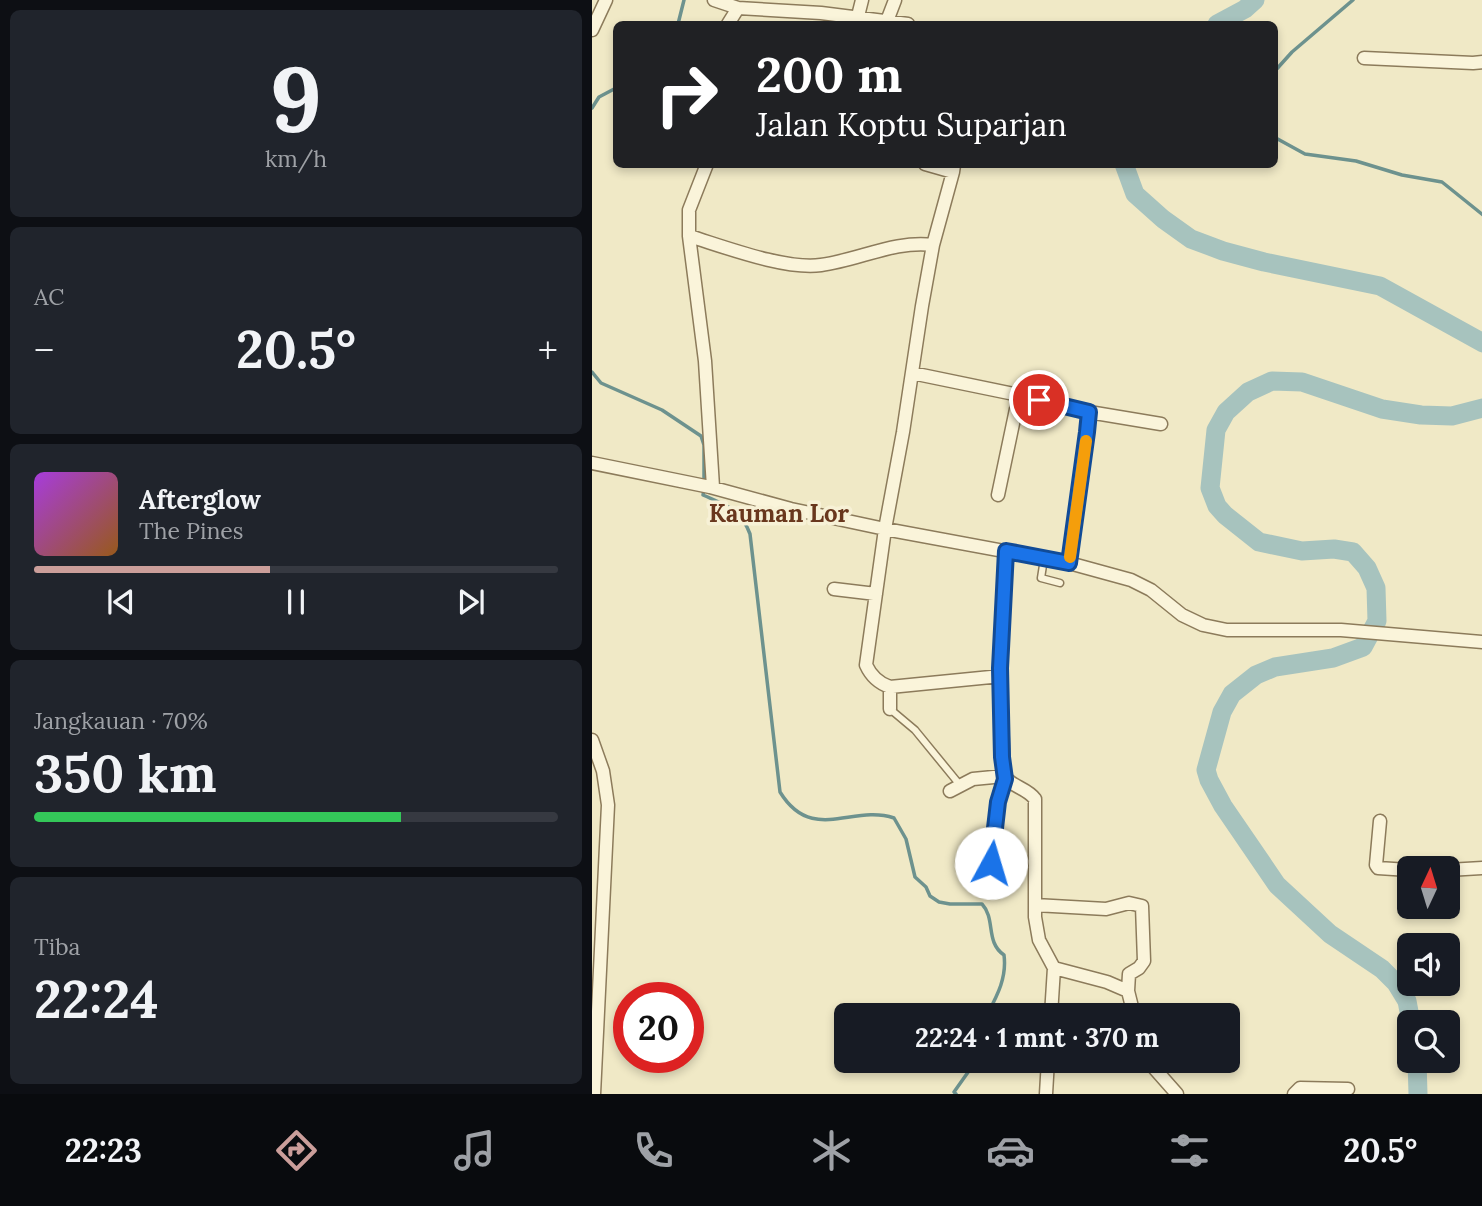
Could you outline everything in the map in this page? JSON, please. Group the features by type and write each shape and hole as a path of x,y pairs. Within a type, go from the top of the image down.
{"street":[{"path":"592,30 606,0"},
{"path":"714,0 738,8 857,21 887,21 895,0"},
{"path":"857,21 862,0"},
{"path":"730,21 738,8"},
{"path":"1364,58 1473,64 1483,62"},
{"path":"705,168 689,210 689,236 705,361 711,487"},
{"path":"953,168 933,245 885,529 866,665 870,674 880,684 890,687 1001,676"},
{"path":"689,236 798,265 821,265 907,243 933,245"},
{"path":"912,373 1089,412 1161,424"},
{"path":"998,495 1019,395"},
{"path":"1069,563 1089,412"},
{"path":"592,463 711,487 791,509 885,529 1069,563 1131,580 1151,590 1182,615 1203,625 1227,630 1341,630 1483,642"},
{"path":"1004,778 1001,676 1006,551"},
{"path":"834,589 876,594"},
{"path":"890,687 890,709"},
{"path":"592,740 603,771 608,805 594,1094"},
{"path":"961,785 1004,778 1032,794 1035,799 1035,905 1038,940 1054,968 1052,1003"},
{"path":"1380,821 1376,865 1389,871 1397,871"},
{"path":"1460,869 1483,868"},
{"path":"1035,905 1106,909 1129,903 1142,906 1144,961 1129,974 1128,991 1131,1003"},
{"path":"1054,968 1107,982 1128,991"},
{"path":"1046,1094 1047,1073"},
{"path":"1158,1073 1177,1094"},
{"path":"1294,1094 1300,1088 1348,1089"}],"lane":[{"path":"1044,559 1041,578 1060,583"},
{"path":"890,709 915,730 961,785"},
{"path":"979,868 989,867 991,863 998,802 1004,778"}],"waterway":[{"path":"679,21 684,0"},
{"path":"1223,21 1245,9 1255,0"},
{"path":"1278,68 1292,52 1353,0"},
{"path":"592,108 599,97 613,90"},
{"path":"1278,139 1305,154 1356,161 1402,175 1442,182 1483,215"},
{"path":"1125,168 1135,194 1191,239 1264,262 1380,286 1483,343"},
{"path":"592,372 601,383 662,410 701,436 704,445 704,481"},
{"path":"1409,1010 1407,1001 1396,983 1382,969 1330,934 1277,885 1223,806 1209,780 1206,770 1222,712 1232,694 1256,675 1275,667 1333,658 1363,647 1377,621 1376,588 1367,568 1353,552 1334,549 1302,551 1259,542 1217,506 1210,488 1216,430 1226,412 1248,392 1272,381 1302,382 1382,409 1421,415 1452,416 1483,408"},
{"path":"704,489 703,495 737,513 750,534 780,792 792,807 805,816 819,819 863,815 894,818 906,839 915,877 926,887 930,896 939,902 950,904 982,904 989,916 992,937 998,950 1004,955 1005,963 993,1003"},
{"path":"956,1094 954,1092 967,1073"},
{"path":"1417,1073 1418,1094"}],"slow traffic":[{"path":"1070,557 1086,441"}],"district":[{"name":"Kauman Lor","path":"779,513"}],"route":[{"path":"991,863 998,802 1005,779 1000,668 1006,551 1069,563 1087,432 1089,412 1039,400"}]}
